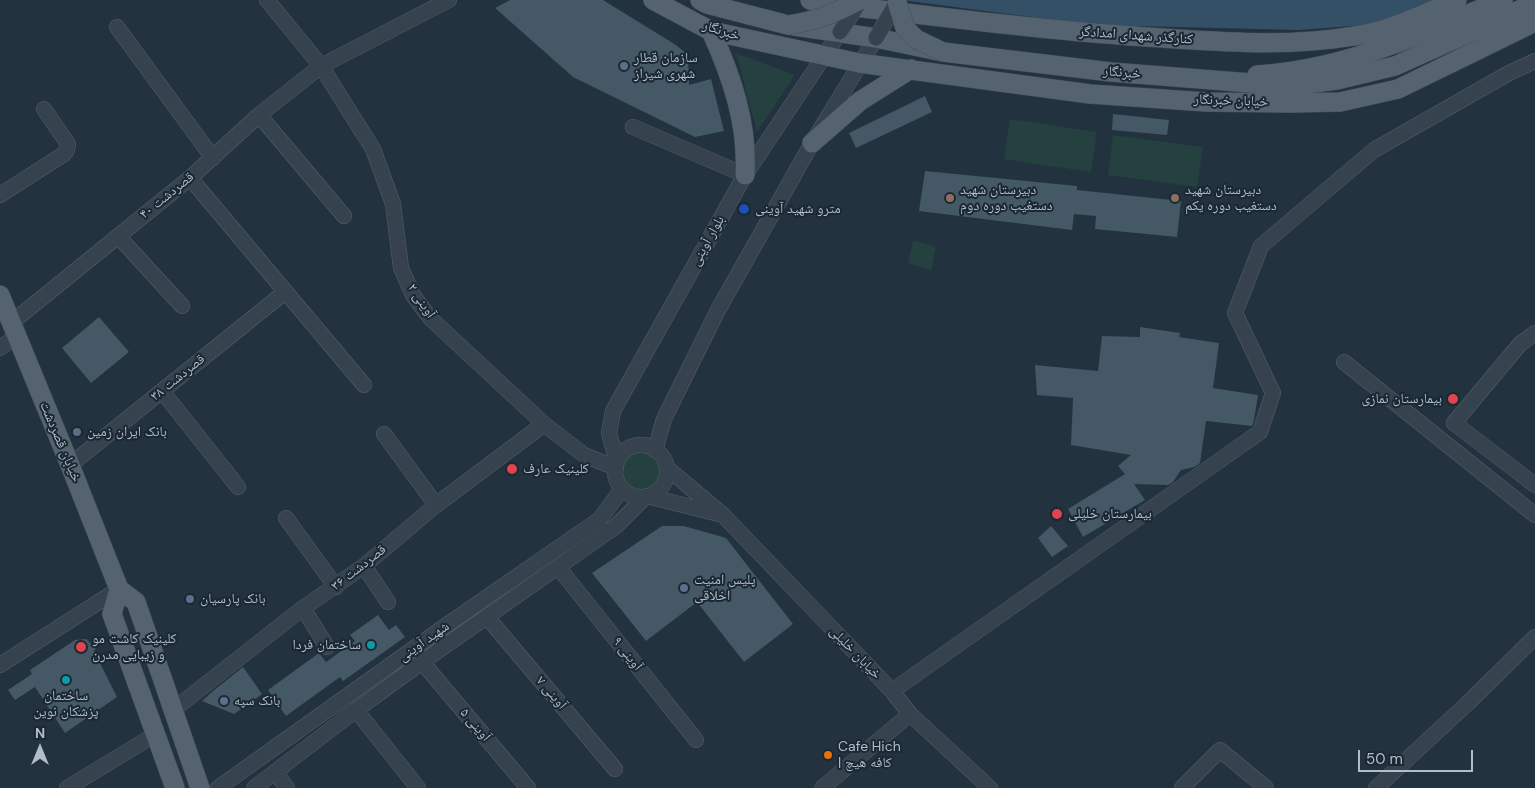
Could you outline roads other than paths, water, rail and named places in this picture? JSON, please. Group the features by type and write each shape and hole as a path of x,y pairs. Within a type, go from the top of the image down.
{"main road":[{"name":"خبرنگار","path":"653,0 711,31 859,63 911,69"},
{"name":"خبرنگار","path":"700,0 707,4 788,25 876,38 943,52 1110,72 1289,86 1337,80 1395,66 1535,3"},
{"name":"کنارگذر شهدای امدادگر","path":"810,0 821,3 1093,34 1238,43 1309,42 1356,36 1402,24 1457,0"},
{"path":"788,25 822,18 861,0"},
{"path":"1200,79 1278,73 1347,59 1394,44 1504,0"},
{"path":"897,1 906,28 916,39 943,52"},
{"name":"خیابان خبرنگار","path":"911,69 1090,94 1206,102 1340,102 1398,89 1535,22"},
{"path":"711,31 726,66 741,111 746,154 745,175"},
{"path":"812,142 860,101 911,69"},
{"name":"خیابان قصردشت","path":"0,295 119,588 136,602 200,788"},
{"path":"119,588 112,614 175,788"}],"street":[{"name":"۲ آوینی","path":"267,0 321,66 373,149 393,204 402,268 413,295 430,318 544,424 584,455 616,465"},
{"name":"۴۰ قصردشت","path":"0,348 13,330 118,236 190,178 259,115 321,66 449,0"},
{"name":"بلوار آوینی","path":"616,465 609,433 613,411 745,175 861,0"},
{"path":"655,450 664,418 714,318 812,142 897,1"},
{"path":"117,27 213,158"},
{"path":"892,691 1260,432 1273,393 1235,313 1261,246 1374,150 1500,78 1535,61"},
{"path":"0,195 64,154 67,150 68,144 44,109"},
{"path":"259,115 344,216"},
{"path":"633,127 745,175"},
{"path":"190,178 364,386"},
{"path":"118,236 182,306"},
{"name":"۳۸ قصردشت","path":"70,465 285,292"},
{"path":"1535,333 1520,344 1454,423 1535,485"},
{"path":"1344,362 1535,515"},
{"path":"162,391 238,487"},
{"name":"۳۶ قصردشت","path":"173,710 303,608 364,566 436,505 544,424"},
{"path":"584,455 593,453 603,446 609,433"},
{"path":"384,434 436,505"},
{"path":"646,497 658,491 665,481 665,461 655,450 643,446 630,448 620,456 616,465 616,479 622,489 633,496 646,497 723,515"},
{"name":"خیابان خلیلی","path":"666,468 723,515 892,691 910,714 990,788"},
{"name":"شهید آوینی","path":"218,788 600,519 622,489"},
{"name":"شهید آوینی","path":"254,788 422,662 615,527 646,497"},
{"path":"286,518 336,587"},
{"path":"364,566 388,602"},
{"name":"۹ آوینی","path":"558,567 696,740"},
{"path":"0,665 119,588"},
{"path":"303,608 327,647"},
{"name":"۷ آوینی","path":"487,617 615,769"},
{"path":"1376,788 1469,702 1535,637"},
{"name":"۵ آوینی","path":"422,662 528,788"},
{"path":"356,710 418,788"},
{"path":"822,788 910,714"},
{"path":"67,788 156,734"},
{"path":"1182,788 1220,750 1266,788"},
{"path":"275,772 287,788"}],"water":[{"path":"901,0 1434,0 1378,24 1299,30 1093,25"}],"place":[{"name":"سازمان قطار شهری شیراز","path":"624,66"},
{"name":"دبیرستان شهید دستغیب دوره دوم","path":"950,198"},
{"name":"دبیرستان شهید دستغیب دوره یکم","path":"1175,198"},
{"name":"مترو شهید آوینی","path":"744,209"},
{"name":"بیمارستان نمازی","path":"1453,399"},
{"name":"بانک ایران زمین","path":"77,432"},
{"name":"کلینیک عارف","path":"512,469"},
{"name":"بیمارستان خلیلی","path":"1057,514"},
{"name":"پلیس امنیت اخلاقی","path":"684,588"},
{"name":"بانک پارسیان","path":"190,599"},
{"name":"ساختمان فردا","path":"371,645"},
{"name":"کلینیک کاشت مو و زیبایی مدرن","path":"81,647"},
{"name":"ساختمان پزشکان نوین","path":"66,680"},
{"name":"بانک سپه","path":"224,701"},
{"name":"Cafe Hich | کافه هیچ","path":"828,755"}]}
